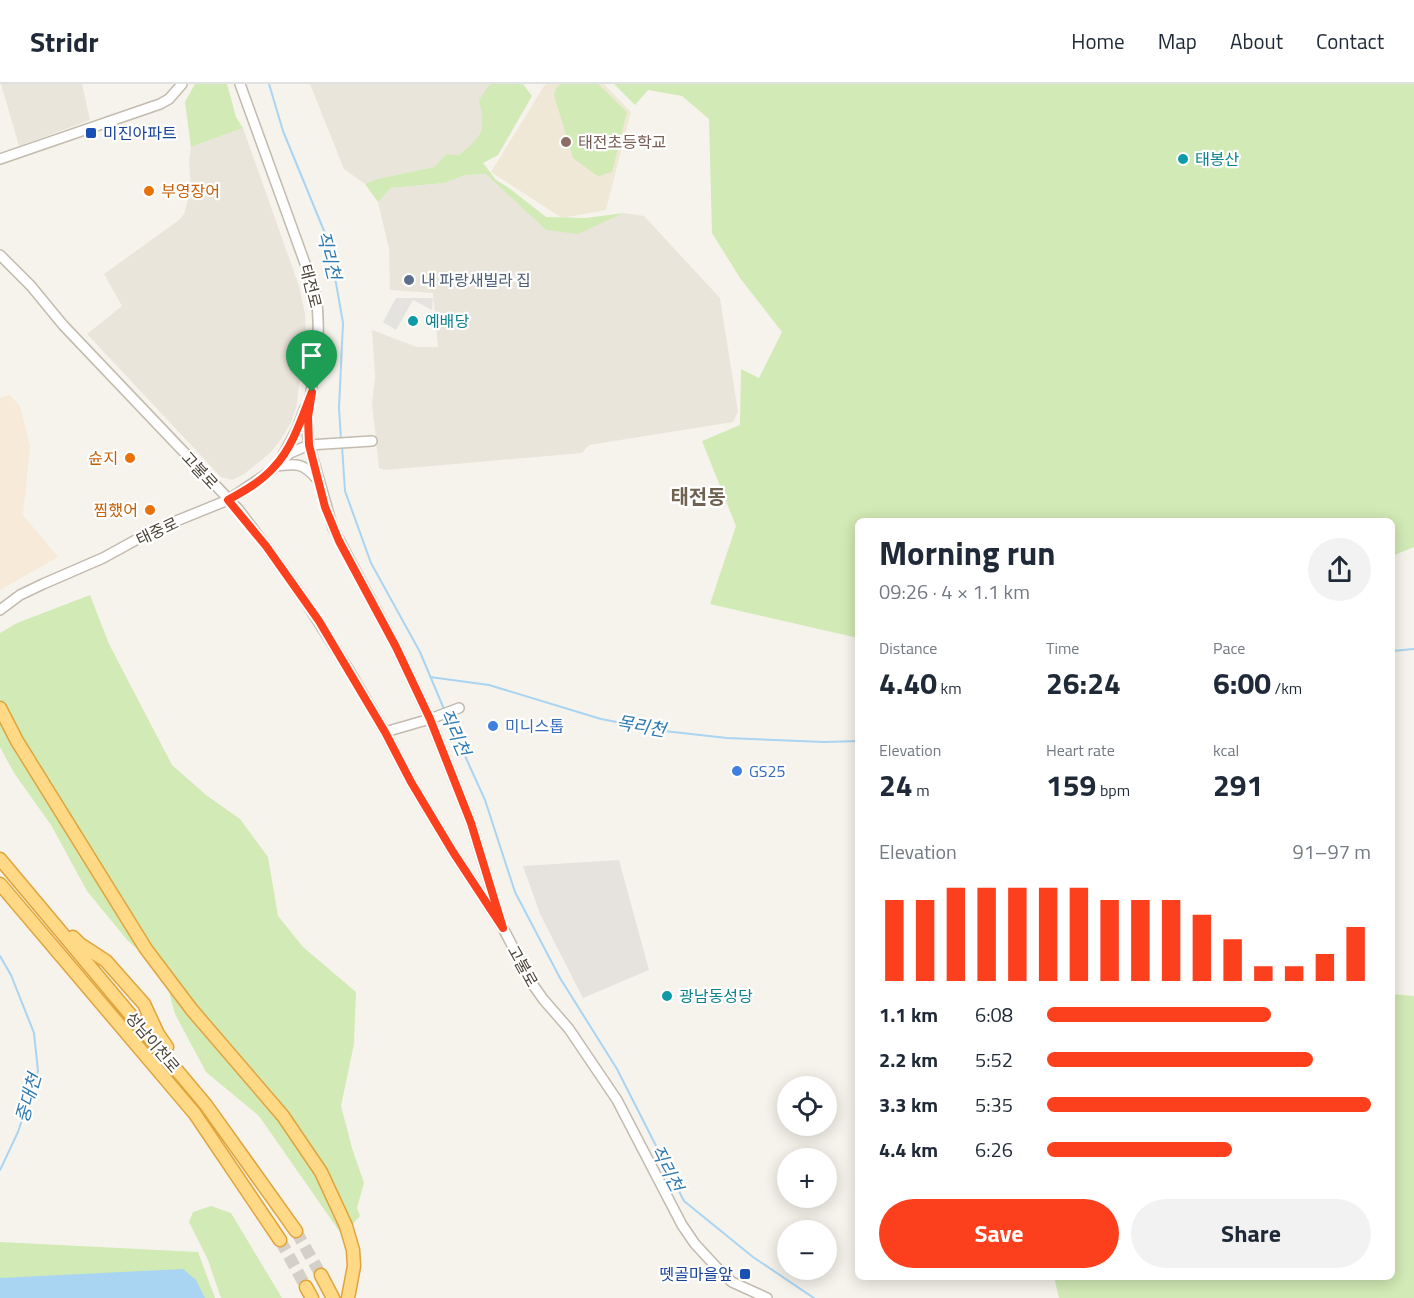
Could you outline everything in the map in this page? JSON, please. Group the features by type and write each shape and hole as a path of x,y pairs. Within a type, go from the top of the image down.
{"highway":[{"path":"0,708 17,741 146,949 192,1010 283,1116 321,1172 339,1209 350,1239 354,1258 348,1298"},
{"name":"성남이천로","path":"0,859 206,1105 296,1232"},
{"name":"성남이천로","path":"0,884 195,1114 280,1240"},
{"path":"25,889 80,944 106,961 144,1004 158,1034 206,1105"},
{"path":"321,1275 333,1298"}],"street":[{"path":"0,159 159,104 169,99 182,84"},
{"name":"태전로","path":"240,84 315,291 319,340 308,417 309,445 318,480 333,528 433,717 471,823 503,928"},
{"name":"고불로","path":"0,255 228,500 266,546 303,598 385,732 411,782 453,852 503,928 531,982 569,1029 617,1100 674,1213 691,1239 709,1261 732,1282 767,1298"},
{"path":"276,466 297,429 312,392"},
{"path":"309,445 367,441"},
{"name":"태중로","path":"0,610 20,595 103,558 154,530 228,500 256,483 290,453 309,445"},
{"path":"276,466 299,464 308,468 318,480"},
{"path":"385,732 459,708"}],"shaded area":[{"name":"미진아파트","path":"1,84 82,84 90,120 19,146"},
{"path":"310,84 511,84 484,122 477,139 459,155 446,154 434,167 377,179 365,184 344,169"},
{"name":"태전초등학교","path":"547,84 604,84 631,112 606,210 562,218 491,172"},
{"path":"243,128 299,286 305,314 306,338 296,408 291,422 270,453 244,474 232,480 221,477 87,334 122,306 104,274 184,214 191,188 189,162 191,147"},
{"path":"487,174 546,230 578,233 624,213 644,216 720,298 738,412 733,422 589,445 582,453 385,470 379,468 372,404 375,376 372,330 417,347 438,347 433,293 390,290 389,249 378,202 391,188 444,183 465,175"},
{"path":"396,298 433,298 432,310 413,300 396,330 383,322"},
{"path":"10,395 20,406 30,447 23,515 58,557 0,590 0,398"},
{"path":"619,860 649,970 583,998 540,914 523,866"}],"green space":[{"path":"195,84 227,84 236,117 243,128 191,147 185,102"},
{"path":"490,84 523,84 532,96 498,155 483,163 496,180 546,217 586,218 624,213 578,234 546,230 486,174 465,175 444,183 391,188 378,202 365,184 377,179 434,167 446,154 459,155 478,137 482,126 479,100"},
{"path":"561,84 598,84 627,112 612,172 596,175 573,158 554,95 556,88"},
{"path":"614,84 1414,84 1414,547 1395,555 1395,518 855,518 855,637 710,604 736,526 702,441 740,425 741,369 759,378 782,332 740,278 712,233 709,119 682,96 648,90 635,105"},
{"path":"90,595 109,644 172,765 206,795 240,819 268,857 278,916 303,947 356,992 354,1044 341,1106 364,1183 357,1208 360,1216 342,1235 259,1116 206,1072 175,1014 164,973 128,941 87,891 51,825 14,773 0,747 0,633 17,623"},
{"path":"1395,994 1414,996 1414,1298 1059,1298 1055,1280 1395,1280"},
{"path":"211,1206 231,1213 282,1298 221,1298 208,1260 189,1222 193,1212"},
{"path":"0,1242 198,1252 215,1298 0,1298"}],"water":[{"path":"183,1269 196,1280 205,1298 0,1298 0,1278"}],"waterway":[{"name":"직리천","path":"269,84 283,131 329,243 343,323 339,408 341,440"},
{"name":"직리천","path":"342,446 345,491 371,563 420,652 444,709"},
{"name":"목리천","path":"1395,651 1414,649"},
{"name":"목리천","path":"430,677 489,685 601,719 664,731 727,738 855,741"},
{"name":"직리천","path":"446,714 485,800 515,892 560,978 617,1069 684,1201 753,1257 814,1298"},
{"name":"중대천","path":"0,956 11,975 34,1033 38,1071 18,1132 0,1170"}],"tunnel":[{"path":"296,1231 321,1275"},
{"path":"280,1240 306,1287"}],"place":[{"name":"미진아파트","path":"91,133"},
{"name":"태전초등학교","path":"566,142"},
{"name":"태봉산","path":"1183,159"},
{"name":"부영장어","path":"149,191"},
{"name":"내 파랑새빌라 집","path":"409,280"},
{"name":"예배당","path":"413,321"},
{"name":"슌지","path":"130,458"},
{"name":"찜했어","path":"150,510"},
{"name":"미니스톱","path":"493,726"},
{"name":"GS25","path":"737,771"},
{"name":"광남동성당","path":"667,996"},
{"name":"뗏골마을앞","path":"745,1274"}],"district":[{"name":"태전동","path":"698,496"}],"route":[{"path":"312,392 307,432 325,507 339,541 381,617 430,719 481,851 503,928 411,782 385,732 319,621 266,546 228,500 256,483 276,466 297,429 312,392"}]}
